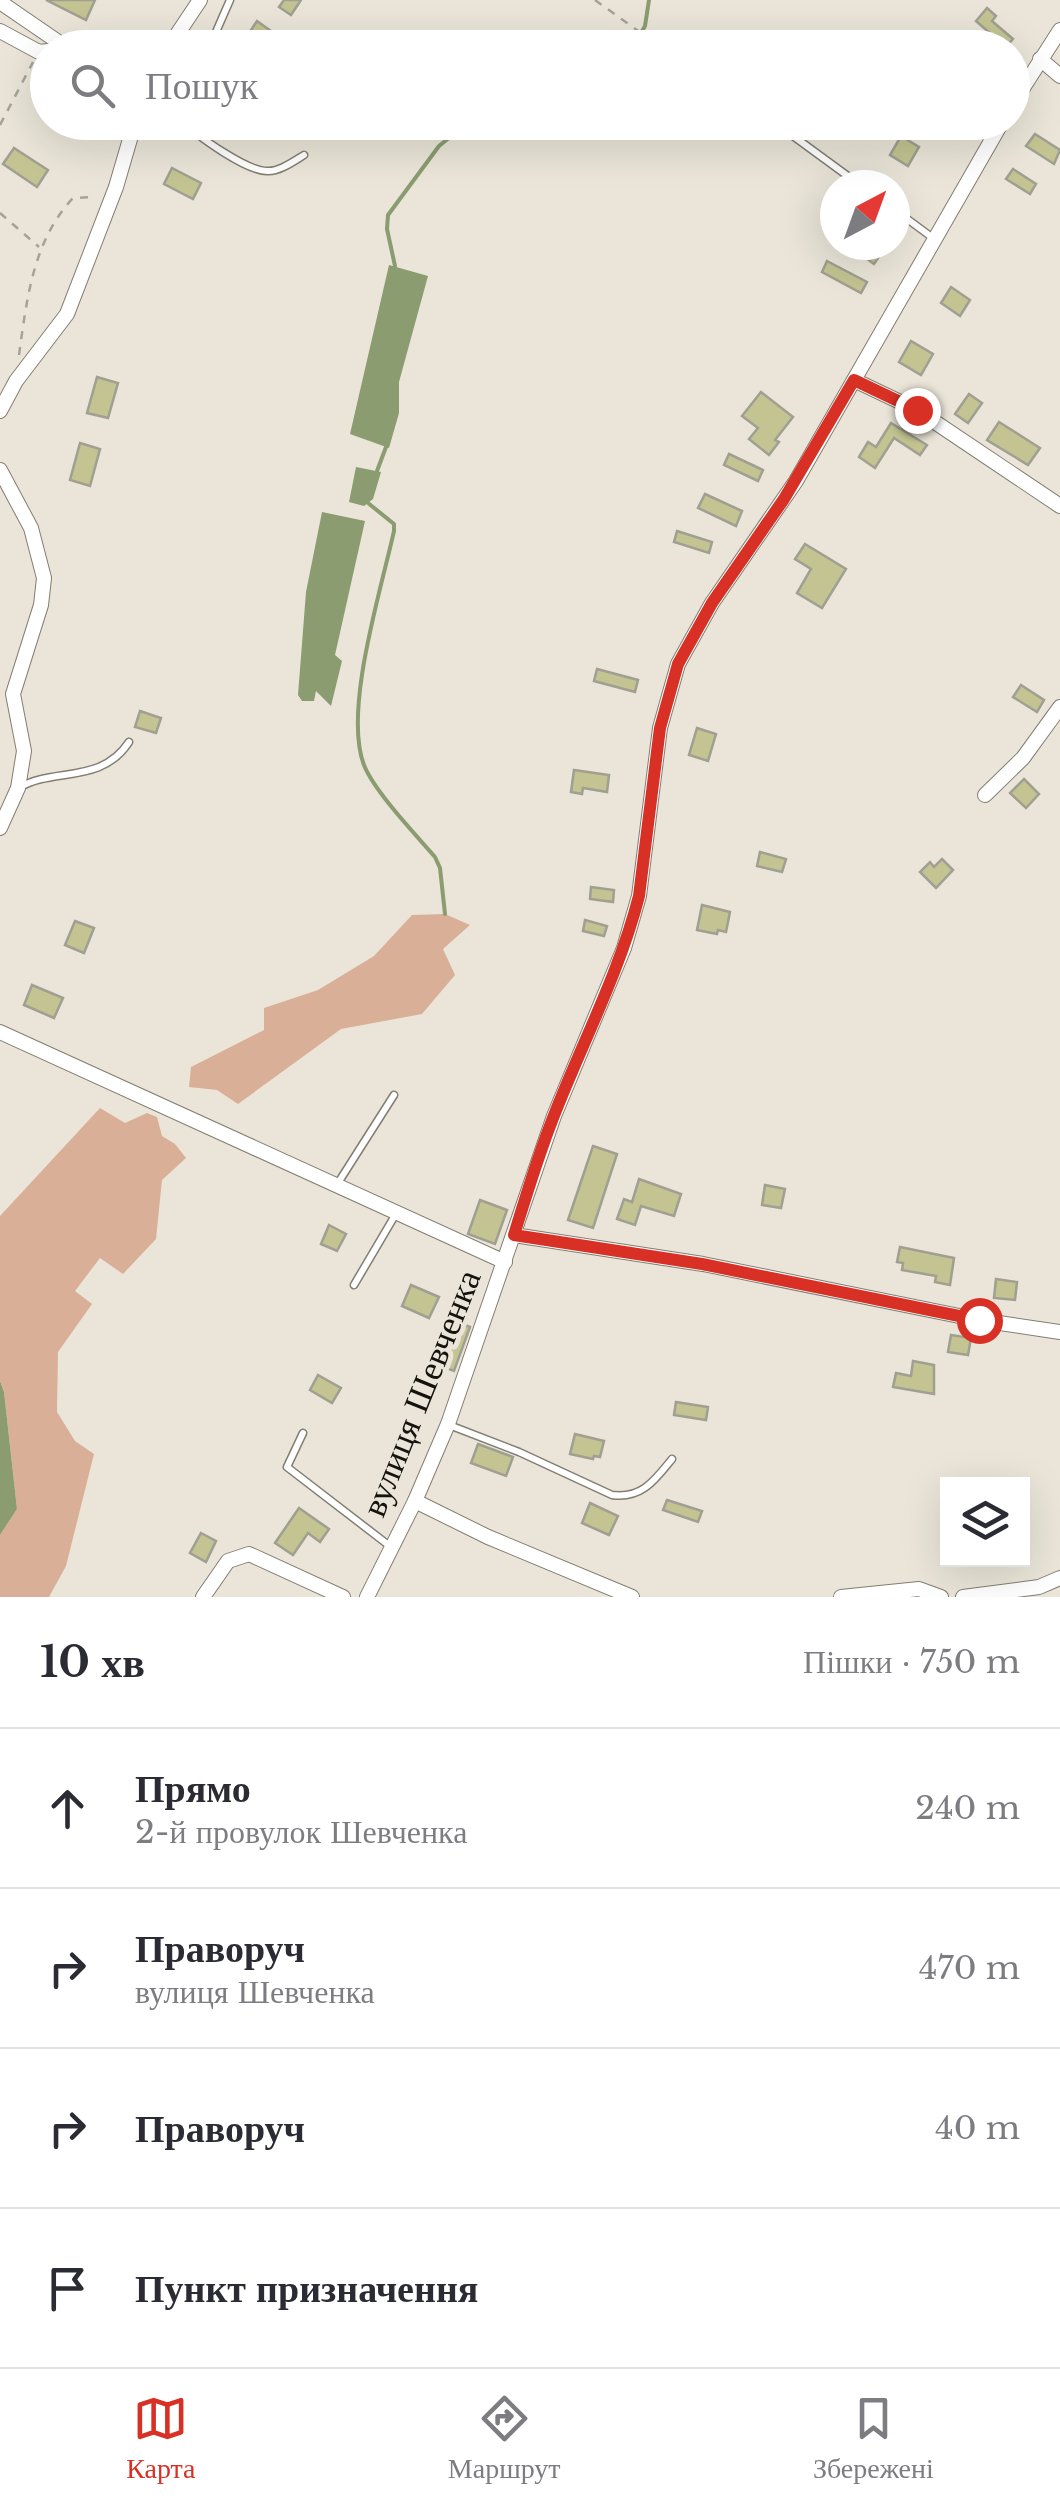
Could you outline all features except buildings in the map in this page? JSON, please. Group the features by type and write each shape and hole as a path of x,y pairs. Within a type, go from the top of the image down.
{"street":[{"path":"180,30 200,0"},
{"path":"0,2 41,30"},
{"path":"1030,75 1060,30"},
{"path":"0,31 30,46"},
{"path":"1040,59 1060,76"},
{"path":"0,411 16,381 66,314 130,140"},
{"name":"вулиця Шевченка","path":"367,1597 415,1502 448,1424 554,1116 610,986 633,920 649,830 660,728 678,664 712,603 784,499 991,140"},
{"path":"854,380 917,410 1060,506"},
{"path":"0,470 31,528 44,578 42,604 13,694 24,750 18,788 0,828"},
{"path":"985,795 1023,758 1060,707"},
{"path":"0,1032 504,1262"},
{"path":"514,1235 702,1264 979,1320 1060,1332"},
{"path":"415,1502 632,1597"},
{"path":"204,1597 228,1560 248,1554 343,1597"},
{"path":"963,1597 1024,1590 1060,1578"},
{"path":"841,1597 919,1589 941,1597"}],"lane":[{"path":"218,30 230,0"},
{"path":"208,140 263,172 272,172 304,156"},
{"path":"799,140 840,170"},
{"path":"910,221 933,238"},
{"path":"18,788 36,780 80,775 119,754 129,742"},
{"path":"338,1183 394,1096"},
{"path":"354,1285 398,1211"},
{"path":"448,1424 612,1495 635,1494 647,1488 672,1458"},
{"path":"303,1432 287,1467 392,1548"}],"path":[{"path":"595,0 638,30"},
{"path":"0,125 30,74"},
{"path":"16,381 29,287 40,248 73,198 95,197 116,186"},
{"path":"0,212 40,248"}],"shaded area":[{"path":"389,265 428,276 399,382 399,413 389,448 350,434"},
{"path":"356,467 381,472 373,499 364,506 349,502"},
{"path":"322,512 365,521 335,655 342,661 331,706 316,691 314,701 302,701 298,695 306,592"},
{"path":"445,914 470,925 443,949 455,975 422,1014 341,1029 238,1104 217,1090 189,1087 191,1067 264,1030 264,1008 318,990 374,956 412,915"},
{"path":"100,1108 125,1123 147,1113 157,1117 162,1136 186,1158 162,1180 156,1239 123,1274 100,1258 75,1291 92,1304 58,1352 57,1412 75,1441 94,1454 66,1566 49,1597 0,1597 0,1535 17,1509 0,1381 0,1216"},
{"path":"0,1381 17,1509 0,1535"}],"waterway":[{"path":"643,30 649,0"},
{"path":"395,266 388,215 446,140"},
{"path":"377,471 386,447"},
{"path":"368,503 394,524 394,531 366,650 358,714 359,742 364,765 377,787 435,857 440,868 445,914"}],"route":[{"path":"917,410 854,380 796,480 712,603 678,664 660,728 633,920 610,986 554,1116 514,1235 702,1264 979,1320"}]}
